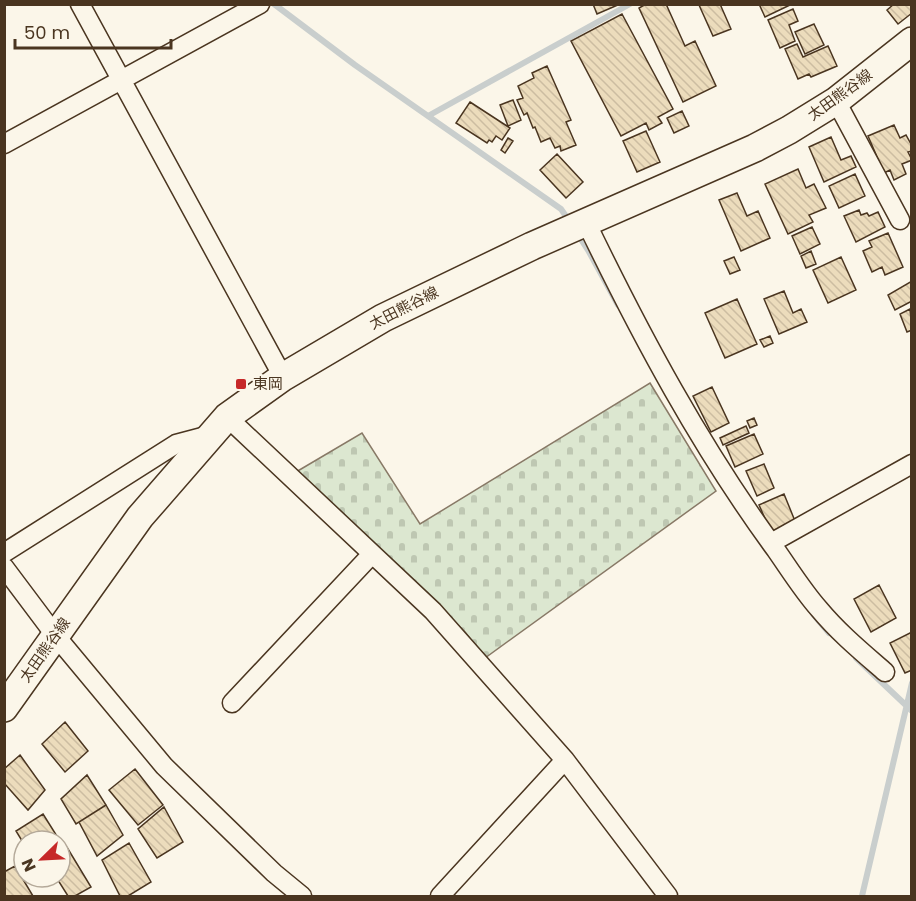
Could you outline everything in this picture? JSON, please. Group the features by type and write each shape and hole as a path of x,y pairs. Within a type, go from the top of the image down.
{"main road":[{"name":"太田熊谷線","path":"4,708 140,517 220,426 283,377 383,318 532,246 754,148 789,130 836,101 912,41"}],"street":[{"path":"80,4 283,377"},
{"path":"4,144 260,4"},
{"path":"836,101 900,220"},
{"path":"586,222 620,293 726,480 817,608 838,631 885,672"},
{"path":"4,553 176,444 220,426 372,554 433,611 565,760 668,897"},
{"path":"771,543 912,464"},
{"path":"232,703 372,554"},
{"path":"4,567 55,635 164,766 274,873 302,897"},
{"path":"440,897 565,760"}],"green space":[{"path":"650,383 716,491 485,658 465,632 296,472 362,433 420,524"}],"building":[{"path":"593,4 620,4 597,14"},
{"path":"646,4 666,4 685,46 695,41 716,86 683,102 639,8"},
{"path":"720,4 731,29 713,36 699,5"},
{"path":"759,4 792,4 765,17"},
{"path":"894,4 912,4 912,13 898,24 887,10"},
{"path":"793,9 798,21 789,25 795,41 780,48 768,20"},
{"path":"622,14 673,109 658,117 662,123 649,130 646,123 621,136 571,41"},
{"path":"814,24 824,45 805,54 795,32"},
{"path":"797,44 803,57 828,46 837,66 811,77 809,74 798,79 785,49"},
{"path":"547,66 571,120 566,122 576,145 561,151 560,146 555,148 550,138 541,142 527,113 524,115 517,100 523,98 518,86 534,78 532,73"},
{"path":"513,100 521,120 508,126 500,105"},
{"path":"470,102 510,128 502,140 496,136 492,142 489,140 487,143 456,123"},
{"path":"682,111 689,126 674,133 667,118"},
{"path":"894,125 900,138 906,135 912,146 912,151 908,152 912,160 902,164 906,174 894,180 890,170 884,173 868,136"},
{"path":"646,131 660,162 637,172 623,141"},
{"path":"831,137 841,160 851,156 856,167 824,182 809,147"},
{"path":"508,138 513,141 505,153 501,150"},
{"path":"557,154 583,182 566,198 540,170"},
{"path":"798,169 806,188 814,184 826,208 809,215 813,222 788,234 765,184"},
{"path":"855,174 865,196 839,208 829,186"},
{"path":"737,193 747,216 758,211 770,238 741,251 719,200"},
{"path":"859,210 861,215 867,213 869,216 878,212 885,227 856,242 844,216"},
{"path":"812,227 820,244 800,254 792,236"},
{"path":"888,233 903,267 885,275 882,267 872,272 863,251 872,247 869,241"},
{"path":"811,251 816,264 806,268 801,256"},
{"path":"734,257 740,270 730,274 724,261"},
{"path":"841,257 856,290 828,303 813,270"},
{"path":"912,281 912,301 895,310 888,295"},
{"path":"784,291 793,313 801,309 807,322 779,334 764,299"},
{"path":"737,299 757,344 725,358 705,313"},
{"path":"910,309 912,330 907,332 900,314"},
{"path":"770,336 773,343 764,347 760,340"},
{"path":"712,387 729,423 711,432 693,396"},
{"path":"754,418 757,425 750,428 747,421"},
{"path":"746,426 749,433 723,445 720,438"},
{"path":"754,434 763,454 735,467 726,446"},
{"path":"764,464 774,488 757,496 746,471"},
{"path":"784,494 795,521 771,532 759,505"},
{"path":"879,585 896,618 871,632 854,599"},
{"path":"912,632 912,670 905,673 890,643"},
{"path":"65,722 88,751 65,772 42,744"},
{"path":"20,755 45,790 28,810 4,783 4,769"},
{"path":"135,769 163,805 138,825 109,790"},
{"path":"87,775 106,805 76,824 61,799"},
{"path":"106,805 123,835 97,856 79,822"},
{"path":"164,807 183,842 157,858 138,829"},
{"path":"43,814 52,829 19,829"},
{"path":"129,843 151,882 128,896 120,896 102,860"},
{"path":"72,856 91,887 75,896 68,896 64,889 72,889"},
{"path":"12,868 12,889 29,889 33,896 4,896 4,872"}],"waterway":[{"path":"274,4 355,65 561,209 570,222"},
{"path":"428,116 630,4"},
{"path":"577,233 618,305"},
{"path":"814,615 829,633"},
{"path":"856,658 912,711"},
{"path":"862,896 912,683"}],"place":[{"name":"東岡","path":"241,384"}]}
